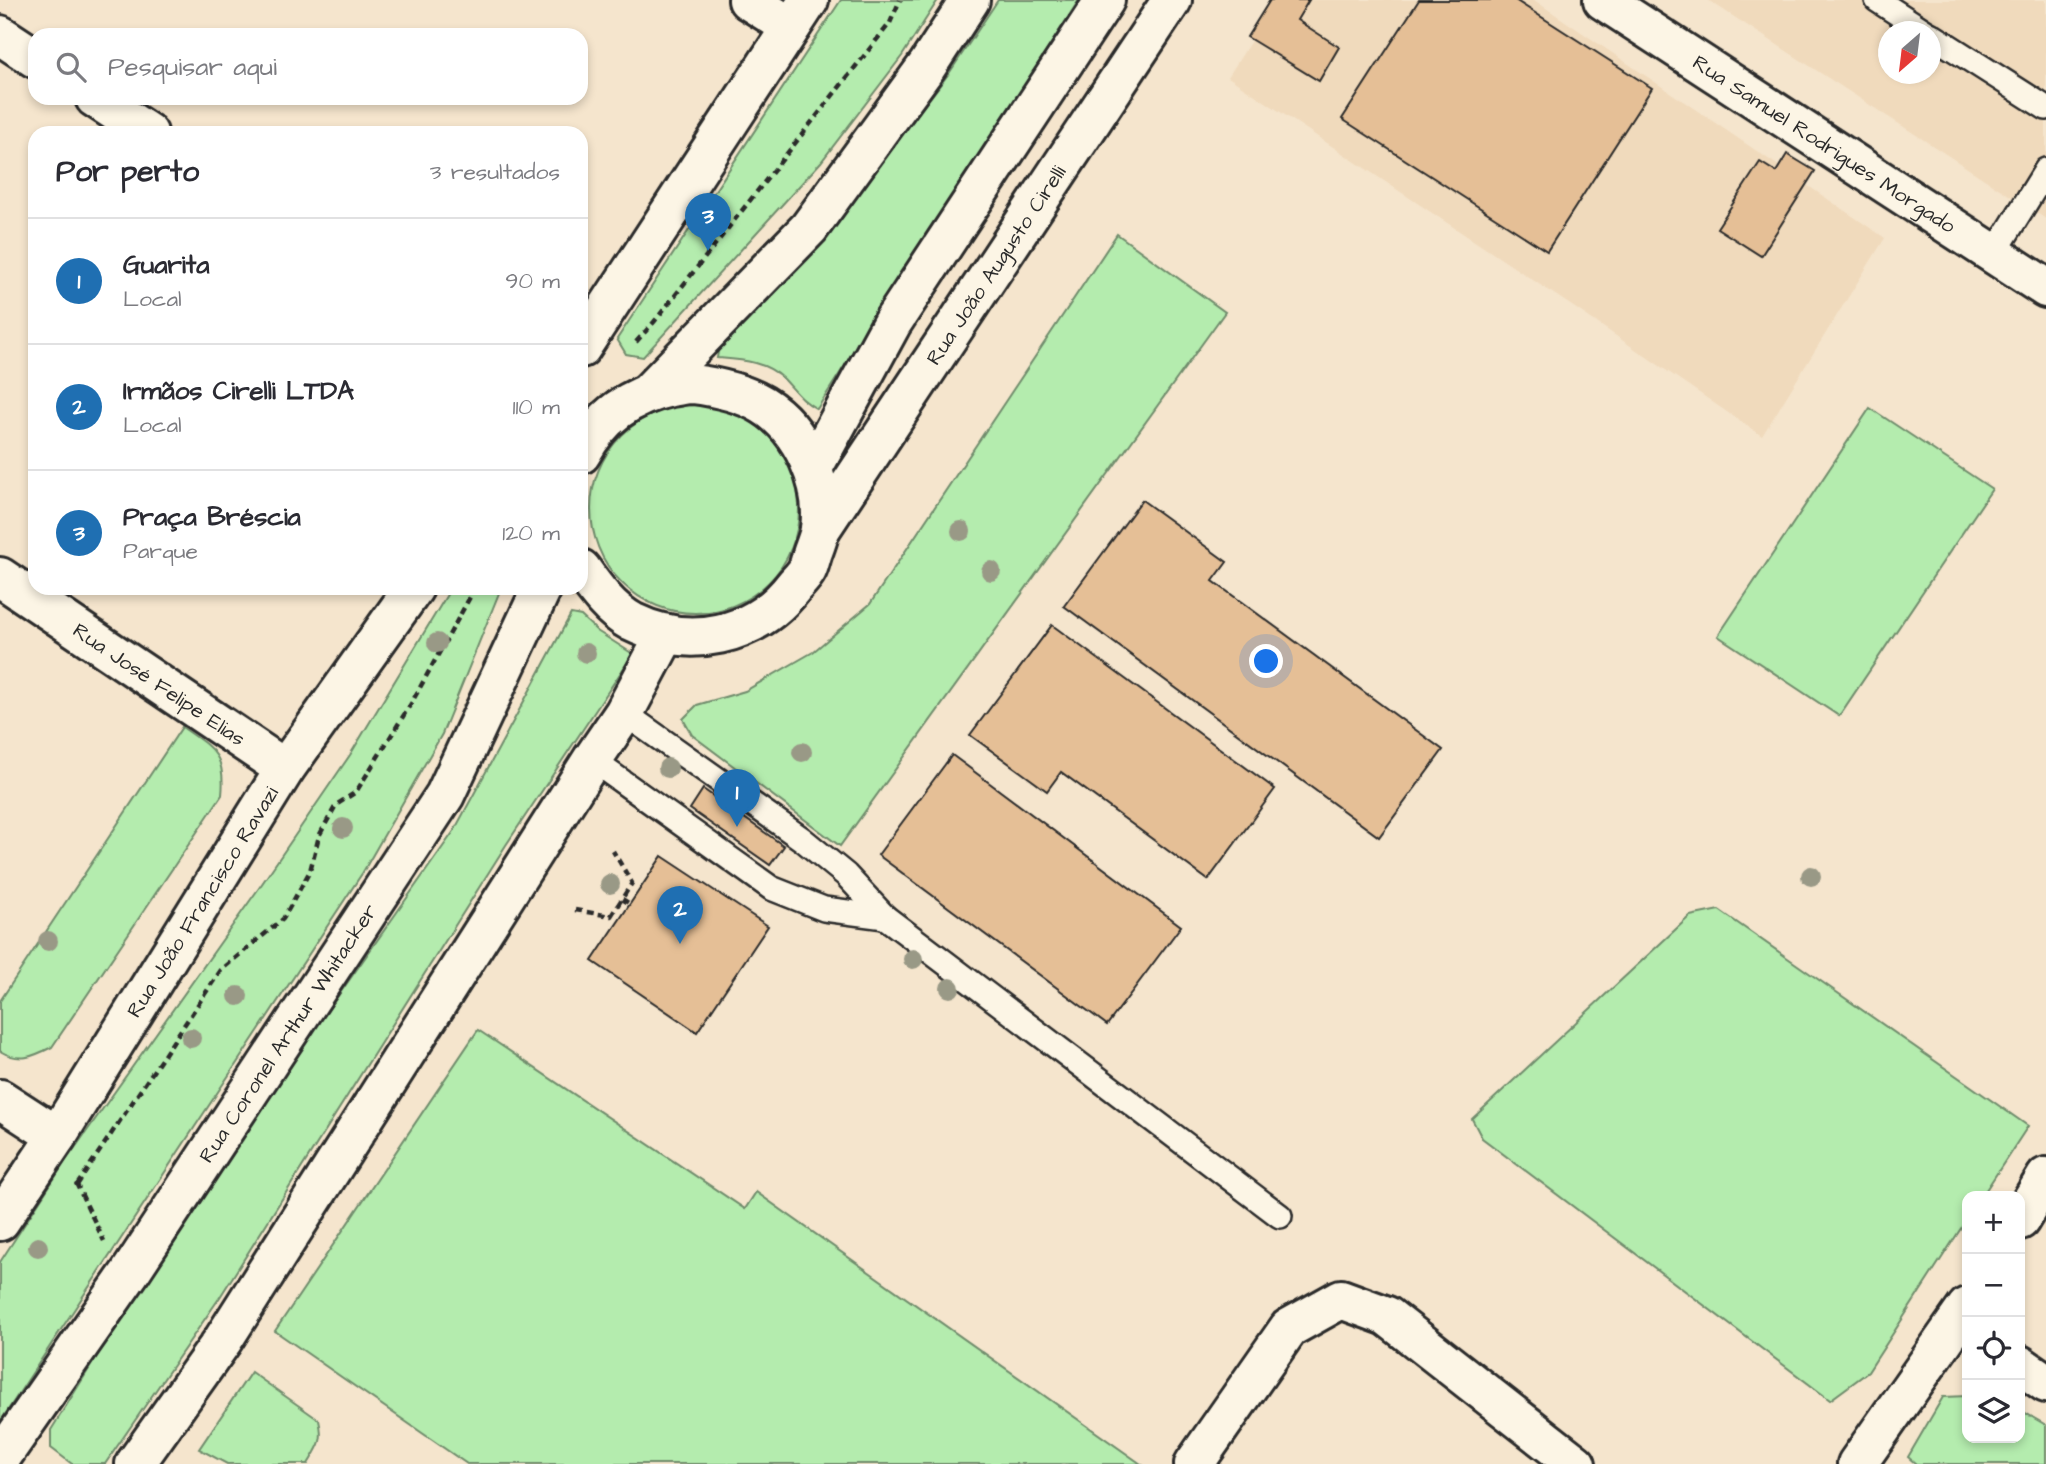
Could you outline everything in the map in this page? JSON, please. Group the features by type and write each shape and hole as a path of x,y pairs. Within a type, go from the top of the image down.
{"main road":[{"path":"588,337 800,14 748,0"},
{"path":"588,436 617,410 649,392 810,228 927,66 970,0"},
{"path":"813,468 892,323 1105,0"},
{"name":"Rua João Augusto Cirelli","path":"820,530 1172,0"},
{"name":"Rua Samuel Rodrigues Morgado","path":"1603,0 2046,288"},
{"path":"0,35 28,53"},
{"path":"106,105 137,126"},
{"path":"588,579 601,598 631,621 666,634 708,637 748,626 782,602 807,569 820,530 820,498 813,468 794,433 764,406 728,389 688,384 649,392"},
{"name":"Rua José Felipe Elias","path":"0,577 285,769"},
{"name":"Rua João Francisco Ravazi","path":"0,1221 57,1136 285,769 409,595"},
{"name":"Rua Coronel Arthur Whitacker","path":"11,1458 444,795 539,595"},
{"path":"135,1464 223,1340 624,713 666,634"},
{"path":"0,1099 57,1136"},
{"path":"2025,1212 2046,1177"},
{"path":"1194,1464 1289,1328 1341,1299 1387,1315 1576,1464"},
{"path":"1857,1464 1962,1322"},
{"path":"2025,1368 2046,1383"}],"lane":[{"path":"1877,0 1909,21"},
{"path":"1941,41 2046,108"},
{"path":"1994,254 2046,170"},
{"path":"624,713 802,839 846,875 885,917 1280,1216"},
{"path":"592,760 771,888 824,909 885,917"}],"path":[{"path":"636,342 890,23 900,0"},
{"path":"77,1185 221,970 283,919 310,871 319,836 336,805 356,792 412,702 471,595"},
{"path":"575,910 611,916 622,900 632,883 612,851"},
{"path":"622,900 630,904"},
{"path":"71,1173 104,1243"}],"shaded area":[{"path":"1277,0 1534,0 1885,238 1762,436 1228,77"},
{"path":"1708,0 2046,0 2046,219"}],"green space":[{"path":"841,0 938,0 902,56 821,162 643,357 626,354 617,339"},
{"path":"998,0 1079,0 817,409 769,368 753,362 717,358 719,345 768,299 851,201 950,72"},
{"path":"1117,234 1225,312 840,846 692,735 683,719 697,705 745,691 813,652 870,604"},
{"path":"695,405 735,413 753,422 769,435 782,451 791,469 799,509 791,549 782,567 769,583 753,596 735,605 695,613 655,605 637,596 621,583 608,567 599,549 591,509 599,469 608,451 621,435 637,422 655,413"},
{"path":"1870,408 1992,489 1839,716 1718,636"},
{"path":"447,595 498,595 442,734 363,872 0,1422 0,1262 65,1162 350,755"},
{"path":"571,614 581,616 597,631 633,654 506,845 220,1297 105,1464 72,1464 51,1448 51,1430 191,1205 454,831"},
{"path":"182,727 215,754 222,770 222,795 52,1047 26,1057 7,1055 0,1051 0,1001"},
{"path":"1719,910 2028,1126 1985,1191 1962,1191 1962,1227 1868,1372 1830,1400 1482,1138 1472,1119 1690,916"},
{"path":"478,1030 745,1209 756,1192 1141,1464 467,1464 275,1331"},
{"path":"251,1372 319,1420 320,1443 308,1464 227,1464 199,1449"},
{"path":"1962,1396 1962,1443 2025,1443 2025,1413 2046,1425 2046,1464 1916,1464 1908,1457 1943,1397"}],"building":[{"path":"1270,0 1309,0 1297,20 1339,47 1319,81 1247,37"},
{"path":"1419,0 1515,0 1652,88 1547,251 1342,119"},
{"path":"1787,154 1815,171 1761,256 1717,228 1760,162 1776,172"},
{"path":"1142,500 1227,562 1213,581 1443,750 1379,837 1064,606"},
{"path":"1052,625 1275,789 1208,880 1061,772 1047,791 970,735"},
{"path":"952,755 1181,926 1107,1025 878,855"},
{"path":"703,789 784,846 770,865 690,809"},
{"path":"662,856 768,926 697,1032 592,961"}],"place":[{"name":"Praça Bréscia","path":"708,251"},
{"name":"Guarita","path":"737,827"},
{"name":"Irmãos Cirelli LTDA","path":"680,944"}]}
